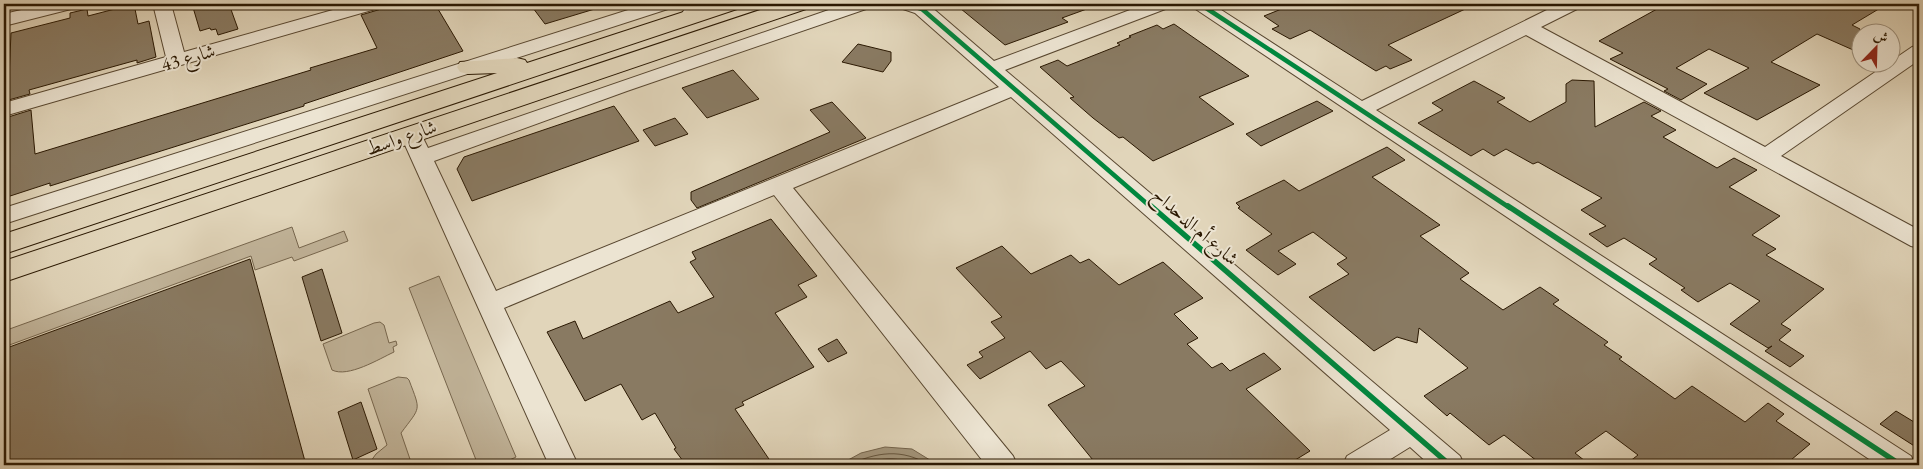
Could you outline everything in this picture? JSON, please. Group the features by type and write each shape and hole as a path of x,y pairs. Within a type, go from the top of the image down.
{"main road":[{"name":"شارع واسط","path":"4,244 551,63 692,11 729,4"},
{"name":"شارع واسط","path":"4,272 798,4"},
{"path":"468,67 551,63"}],"street":[{"path":"4,20 40,7 69,4"},
{"path":"162,4 176,60"},
{"name":"شارع 43","path":"4,110 373,4"},
{"path":"4,216 665,4"},
{"path":"422,158 864,4"},
{"path":"991,69 1162,4"},
{"path":"1200,4 1901,465"},
{"path":"1361,109 1573,4"},
{"name":"شارع أم الدحداح","path":"916,6 1014,88 1450,465"},
{"path":"1526,27 1919,240"},
{"path":"1766,157 1916,56"},
{"path":"489,304 1014,88"},
{"path":"411,134 563,465"},
{"path":"778,185 1003,465"},
{"path":"1356,465 1411,432"}],"shaded area":[{"path":"292,227 299,248 344,231 348,241 294,261 292,257 255,270 251,256 4,347 4,331"},
{"path":"439,276 516,457 499,465 478,465 409,288"},
{"path":"380,322 384,325 389,343 396,341 397,345 393,347 394,352 355,370 339,372 332,370 323,344"},
{"path":"398,377 409,380 417,404 415,413 401,433 412,465 368,465 376,454 387,445 368,389"}],"water":[{"path":"885,447 912,449 938,465 839,465 861,453"}],"building":[{"path":"134,4 138,24 149,21 156,57 137,63 137,60 29,90 30,94 5,101 4,80 9,78 11,33 70,18 70,13 87,9 88,16"},
{"path":"192,4 229,4 238,29 218,35 216,29 211,30 210,28 200,31"},
{"path":"398,4 435,4 463,51 304,104 304,106 50,186 50,183 4,198 5,118 31,110 35,154 377,48 361,15"},
{"path":"530,4 597,4 598,8 545,24"},
{"path":"955,4 1095,4 1095,6 1062,18 1068,22 1005,45"},
{"path":"1294,4 1476,4 1388,45 1412,60 1390,69 1386,66 1376,71 1310,30 1290,39 1272,29 1279,26 1264,16"},
{"path":"1666,4 1887,4 1857,22 1850,22 1850,49 1817,34 1771,62 1820,85 1757,120 1704,93 1749,68 1709,49 1676,68 1707,84 1681,100 1664,91 1668,89 1610,59 1623,53 1599,41"},
{"path":"1174,24 1249,76 1199,97 1234,124 1153,161 1123,137 1119,138 1093,118 1070,98 1074,97 1040,67 1058,60 1067,66 1120,45 1117,43 1131,37 1129,36 1157,25 1163,29"},
{"path":"858,44 891,52 891,61 883,72 842,62"},
{"path":"733,70 759,99 707,118 682,88"},
{"path":"1572,80 1594,81 1595,127 1644,102 1661,111 1651,116 1676,130 1663,137 1717,168 1734,158 1757,170 1729,187 1780,216 1752,235 1776,249 1766,255 1824,289 1781,324 1791,330 1779,340 1804,356 1790,367 1765,351 1772,346 1768,348 1730,324 1760,301 1730,283 1698,302 1681,290 1685,288 1649,264 1657,259 1624,238 1607,247 1589,234 1606,226 1581,210 1602,198 1538,162 1533,164 1506,149 1494,156 1483,149 1471,156 1418,123 1443,110 1432,103 1474,81 1505,98 1497,102 1530,122 1566,102 1566,84"},
{"path":"1317,101 1333,111 1261,146 1246,134"},
{"path":"832,102 866,138 697,208 691,200 691,192 830,132 810,110"},
{"path":"614,106 639,141 472,201 457,169 464,157"},
{"path":"675,118 688,134 655,146 643,130"},
{"path":"1387,147 1405,160 1372,177 1440,225 1420,236 1469,273 1460,279 1503,310 1540,287 1559,300 1553,304 1608,342 1604,345 1622,357 1619,359 1675,399 1692,386 1745,422 1768,403 1784,414 1776,421 1810,444 1785,465 1625,465 1638,455 1606,431 1575,453 1590,465 1542,465 1504,435 1489,445 1450,413 1447,416 1424,396 1468,368 1419,328 1417,343 1397,337 1374,351 1309,297 1349,274 1337,264 1347,258 1313,232 1278,251 1296,264 1278,275 1246,250 1272,234 1238,208 1240,207 1236,203 1284,180 1299,191"},
{"path":"771,219 817,276 798,285 807,297 775,313 814,367 742,402 744,405 735,409 773,465 686,465 674,449 676,448 655,413 642,420 621,384 585,401 547,332 575,321 583,339 670,301 678,313 714,297 690,262 696,259 692,252"},
{"path":"1002,246 1031,274 1071,255 1080,263 1089,259 1119,285 1163,262 1203,298 1174,314 1198,338 1187,344 1212,368 1222,363 1230,371 1264,353 1281,369 1246,389 1310,451 1287,465 1097,465 1048,405 1085,386 1061,361 1046,369 1030,351 980,379 967,365 983,357 979,352 1005,338 991,322 1002,317 956,268"},
{"path":"250,259 306,465 4,465 4,349"},
{"path":"322,269 342,333 321,341 302,277"},
{"path":"837,339 847,353 828,362 818,349"},
{"path":"361,402 377,449 353,460 338,412"},
{"path":"1896,411 1919,425 1919,449 1880,424"}],"cycle path":[{"path":"906,4 922,9 1450,465"},
{"path":"1200,4 1901,465"}]}
